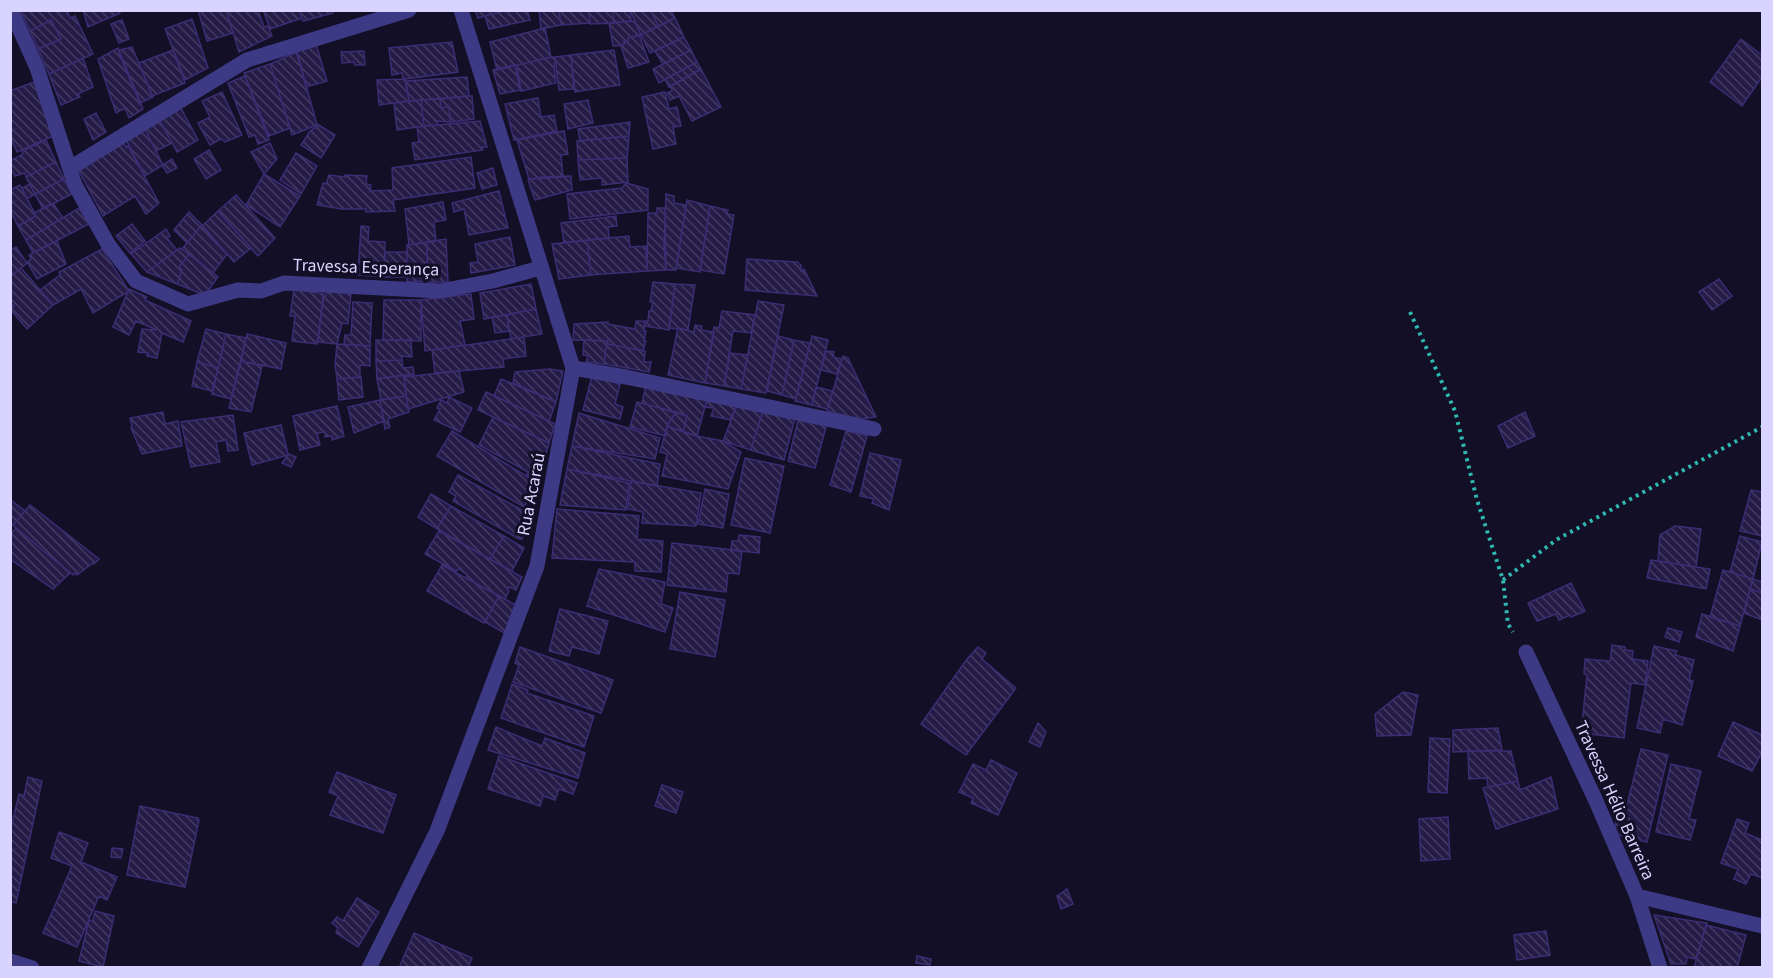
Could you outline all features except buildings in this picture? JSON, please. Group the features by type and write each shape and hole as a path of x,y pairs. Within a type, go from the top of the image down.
{"street":[{"name":"Travessa Esperança","path":"11,10 36,68 75,185 108,244 136,281 188,304 238,290 261,291 284,283 440,291 493,281 540,268"},
{"path":"70,168 247,60 409,10"},
{"name":"Rua Acaraú","path":"369,968 438,831 537,566 573,368 461,10"},
{"path":"573,368 874,429"},
{"name":"Travessa Hélio Barreira","path":"1526,652 1596,801 1637,896 1660,968"},
{"path":"1637,896 1762,926"},
{"path":"10,960 32,968"}],"path":[{"path":"1410,312 1455,411 1477,500 1503,580 1508,624 1526,652"},
{"path":"1503,580 1556,540 1762,427"}]}
